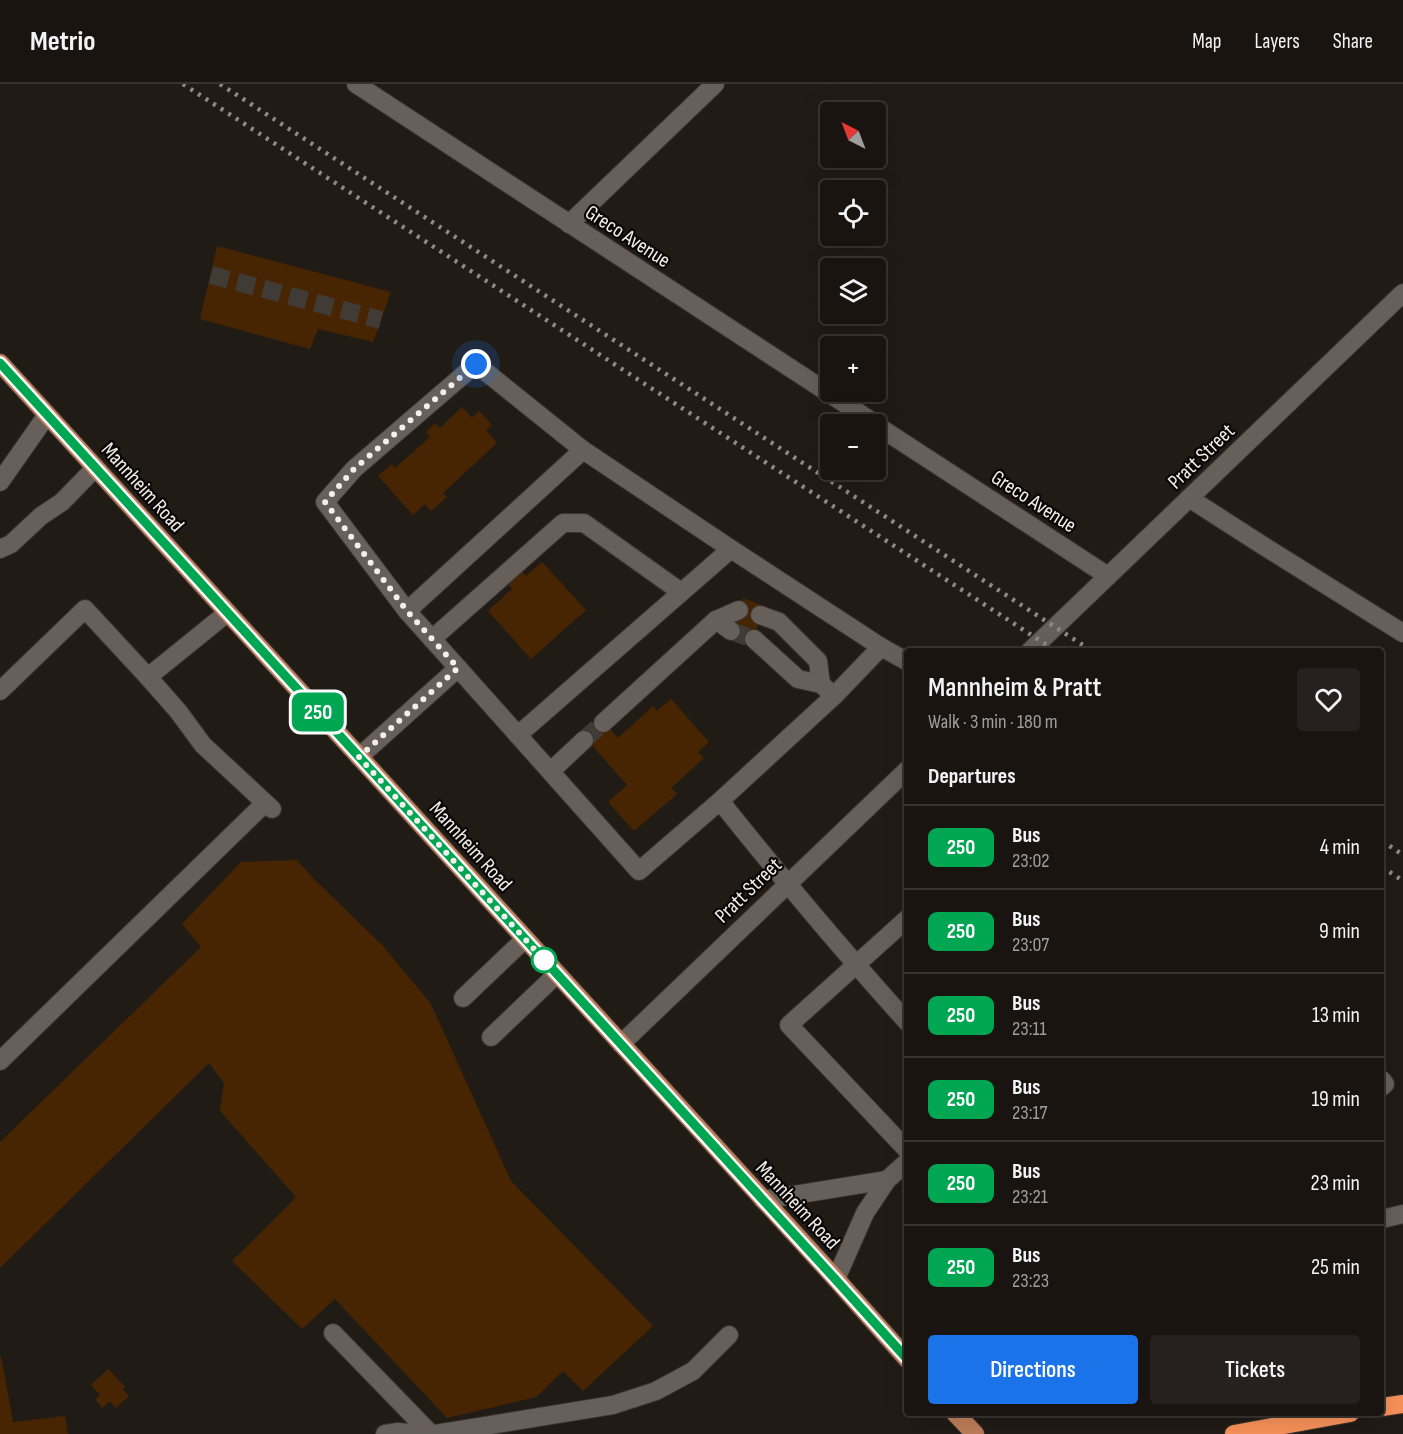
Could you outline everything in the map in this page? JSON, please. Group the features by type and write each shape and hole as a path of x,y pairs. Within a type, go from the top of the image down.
{"highway":[{"path":"1234,1434 1333,1416"}],"main road":[{"name":"Mannheim Road","path":"0,363 904,1356"},
{"path":"958,1416 975,1434"}],"street":[{"name":"Greco Avenue","path":"356,84 859,414"},
{"path":"569,224 715,84"},
{"name":"Pratt Street","path":"1033,648 1403,293"},
{"path":"881,647 828,690 720,801 639,871 407,611 325,502 354,469 476,364 583,450 731,549 904,660"},
{"path":"0,482 47,415"},
{"name":"Greco Avenue","path":"886,432 1108,576"},
{"path":"407,611 583,450"},
{"path":"0,549 11,544 41,516 62,502 96,468"},
{"path":"1189,498 1403,633"},
{"path":"432,639 563,523 584,523 681,592"},
{"path":"518,735 731,549"},
{"path":"0,691 85,609 178,711 203,744 268,806 0,1061"},
{"path":"603,723 716,620 740,610"},
{"path":"148,677 227,613"},
{"path":"760,615 779,622 818,661 828,690"},
{"path":"716,620 731,631"},
{"path":"754,639 798,679 828,690"},
{"path":"359,757 458,668"},
{"path":"551,771 584,740"},
{"name":"Pratt Street","path":"621,1044 904,773"},
{"path":"720,801 855,966 904,1019"},
{"path":"904,922 789,1025 904,1146"},
{"path":"463,998 525,939"},
{"path":"491,1038 557,974"},
{"path":"836,1280 865,1213 888,1180 904,1165"},
{"path":"763,1200 888,1180"},
{"path":"1384,1219 1403,1214"},
{"path":"333,1333 433,1434 613,1406 656,1391 693,1371 729,1335"},
{"path":"385,1434 398,1432 423,1434"}],"building":[{"path":"217,246 391,292 373,342 318,329 310,349 200,319"},
{"path":"462,407 472,418 479,411 492,425 486,430 497,443 443,493 447,497 431,511 425,504 413,515 378,476 392,464 395,468 430,437 426,432 435,423 440,428"},
{"path":"542,562 586,610 531,659 488,611 512,589 508,584 522,572 526,576"},
{"path":"743,598 764,606 751,645 729,638"},
{"path":"671,699 709,742 698,752 704,758 671,788 677,794 634,831 608,802 627,785 581,733 599,717 618,738 653,706 657,711"},
{"path":"297,860 383,946 431,1004 511,1181 653,1326 583,1391 563,1371 536,1397 447,1418 335,1299 302,1329 232,1261 296,1197 220,1111 224,1083 209,1063 0,1268 0,1142 201,947 182,924 241,862"},
{"path":"0,1356 13,1422 65,1416 68,1434 0,1434"},
{"path":"108,1369 125,1387 123,1389 129,1396 116,1408 110,1401 102,1408 95,1399 100,1395 91,1385"}],"tunnel":[{"path":"211,275 381,320"},
{"path":"731,631 754,639"},
{"path":"584,740 603,723"}],"railway":[{"path":"183,84 1051,648"},
{"path":"220,84 1087,648"},
{"path":"1384,842 1403,855"},
{"path":"1384,868 1403,881"}],"bus line":[{"name":"250","path":"0,363 904,1356"}],"route":[{"path":"476,364 354,469 325,502 407,611 458,668 359,757 544,960"}]}
